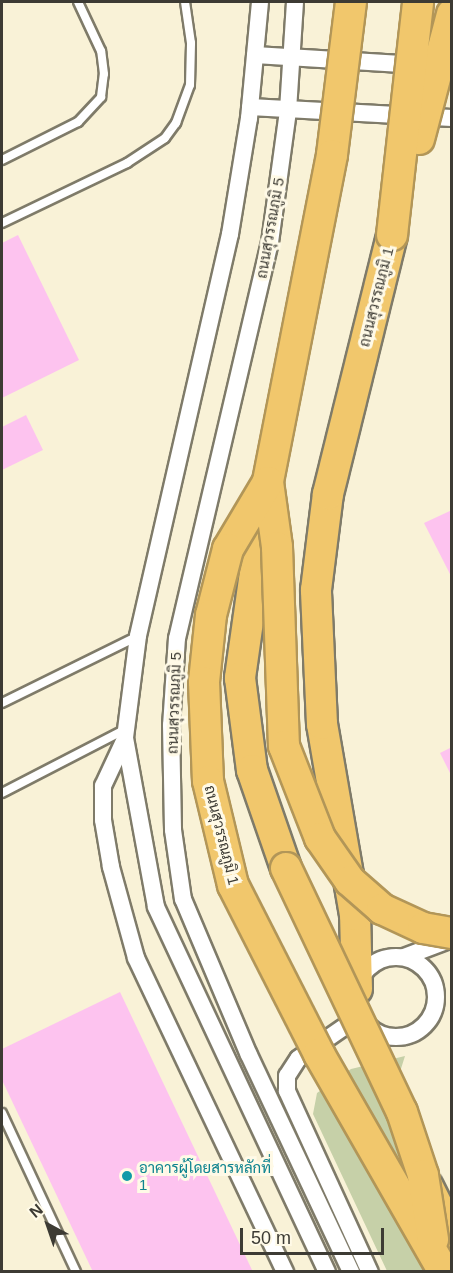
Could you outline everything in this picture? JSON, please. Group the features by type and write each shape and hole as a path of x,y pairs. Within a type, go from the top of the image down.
{"highway":[{"name":"ถนนสุวรรณภูมิ 1","path":"351,2 332,155 268,482 240,678 252,770 286,868 402,1112 423,1175 452,1235"},
{"name":"ถนนสุวรรณภูมิ 1","path":"358,1002 356,915 328,769 319,693 316,590 328,494 392,235 418,2"},
{"path":"392,235 452,14"},
{"name":"ถนนสุวรรณภูมิ 1","path":"268,482 277,547 284,746 320,838 350,881 382,909 423,928 452,933"},
{"name":"ถนนสุวรรณภูมิ 1","path":"268,482 228,549 211,615 204,682 208,781 233,885 319,1054 444,1272"},
{"name":"ถนนสุวรรณภูมิ 1","path":"423,1175 439,1272"}],"street":[{"path":"260,2 249,107 230,234 138,636 126,733 103,786 103,820 111,867 130,939 147,987 285,1272"},
{"name":"ถนนสุวรรณภูมิ 5","path":"295,2 288,111 270,242 177,638 171,725 173,830 183,899 249,1056 351,1272"},
{"path":"255,55 452,65"},
{"path":"249,107 288,111 452,118"},
{"path":"126,733 156,907 327,1272"},
{"path":"370,1272 287,1090 287,1076 298,1059 358,1002 369,967 386,958 404,957 452,939"},
{"path":"358,1002 381,1034 408,1035 430,1018 436,1005 436,992 426,969 404,957"},
{"path":"436,1005 452,997"}],"lane":[{"path":"2,160 78,122 101,97 104,74 101,51 78,2"},
{"path":"2,223 127,163 165,138 176,123 190,85 191,43 185,2"},
{"path":"2,704 138,636"},
{"path":"2,793 126,733"},
{"path":"2,1113 76,1272"}],"shaded area":[{"path":"2,2 451,2 451,1271 2,1272"}],"green space":[{"path":"405,1056 388,1110 451,1257 451,1271 387,1271 313,1114 317,1093 351,1069"}],"building":[{"path":"18,235 79,360 2,398 2,243"},
{"path":"26,415 43,450 2,470 2,427"},
{"path":"452,510 452,578 424,523"},
{"path":"452,747 452,777 440,753"},
{"name":"อาคารผู้โดยสารหลักที่ 1","path":"120,992 253,1272 93,1272 2,1080 2,1049"}],"place":[{"name":"อาคารผู้โดยสารหลักที่ 1","path":"127,1176"}]}
